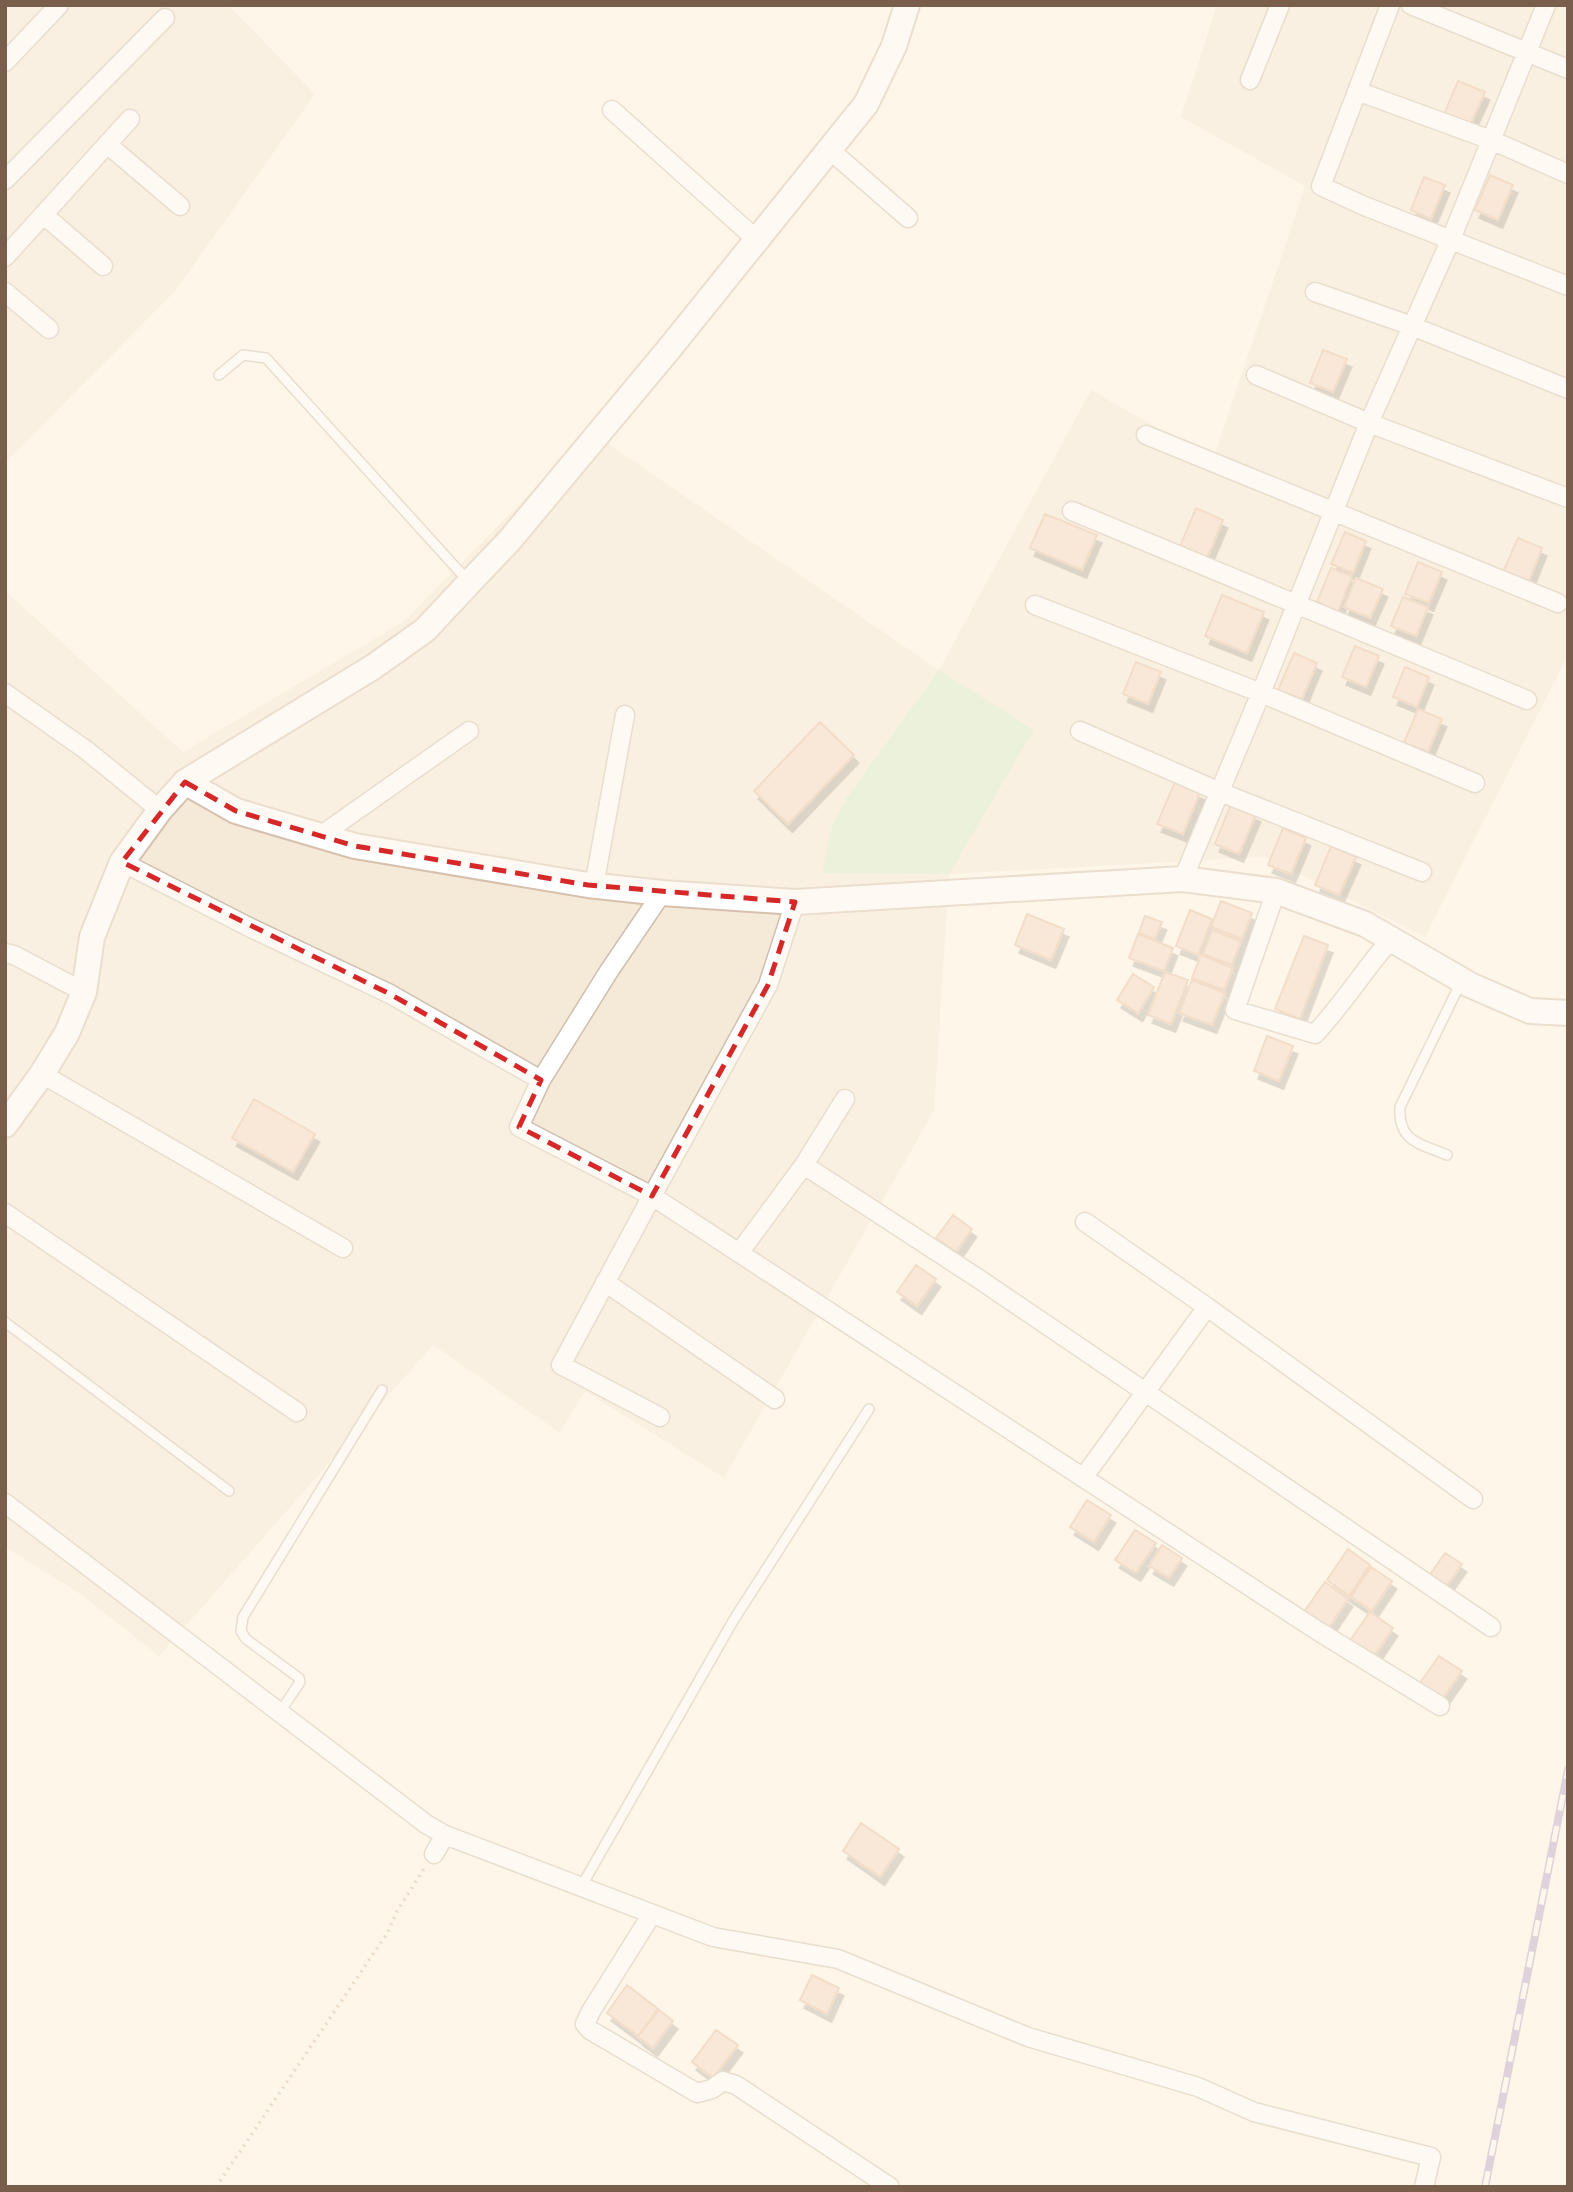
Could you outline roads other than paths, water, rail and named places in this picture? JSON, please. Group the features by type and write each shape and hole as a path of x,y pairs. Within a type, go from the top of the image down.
{"street":[{"path":"5,62 60,5"},
{"path":"5,1125 42,1074 67,1033 84,992 92,937 122,862 160,810 185,782 373,667 425,630 470,583 509,541 634,392 866,104 894,46 908,5"},
{"path":"1250,80 1280,5"},
{"path":"1390,5 1321,186 1362,205 1568,286"},
{"path":"1411,5 1568,69"},
{"path":"1183,879 1261,694 1369,423 1451,239 1546,5"},
{"path":"5,180 165,19"},
{"path":"1357,91 1491,140 1568,174"},
{"path":"611,110 757,240"},
{"path":"5,257 130,119"},
{"path":"107,144 180,206"},
{"path":"830,150 908,218"},
{"path":"44,215 103,266"},
{"path":"5,292 49,330"},
{"path":"1315,292 1412,326 1568,389"},
{"path":"1256,375 1369,423 1568,498"},
{"path":"1146,435 1558,603"},
{"path":"1072,511 1527,700"},
{"path":"1035,605 1261,694 1475,783"},
{"path":"5,692 86,750 160,810"},
{"path":"594,886 625,715"},
{"path":"320,836 469,731"},
{"path":"1080,731 1220,792 1422,872"},
{"path":"185,782 236,811 355,846 594,886 662,893 795,902 1183,879 1276,891 1366,924 1462,980 1530,1011 1568,1013"},
{"path":"122,862 248,927 390,994 541,1080"},
{"path":"1276,891 1235,1010 1315,1034 1337,1010 1368,965 1391,939"},
{"path":"662,893 541,1080 519,1127 652,1196 1318,1631 1440,1706"},
{"path":"660,1416 561,1365 768,985 795,902"},
{"path":"5,953 14,955 84,992"},
{"path":"42,1074 343,1248"},
{"path":"739,1254 804,1165 845,1099"},
{"path":"804,1165 979,1279 1491,1627"},
{"path":"5,1213 297,1412"},
{"path":"1085,1222 1473,1499"},
{"path":"605,1282 775,1399"},
{"path":"1083,1478 1207,1307"},
{"path":"5,1503 426,1824 446,1835 713,1937 838,1959 1028,2037 1198,2087 1254,2112 1432,2157 1424,2187"},
{"path":"434,1854 446,1835"},
{"path":"652,1914 591,2011 585,2024 590,2030 697,2094 712,2089 723,2081 736,2085 890,2187"}],"lane":[{"path":"219,375 243,355 266,358 470,583"},
{"path":"1447,1155 1413,1141 1402,1130 1400,1118 1401,1107 1462,980"},
{"path":"5,1322 229,1491"},
{"path":"279,1712 295,1692 299,1678 246,1639 241,1630 243,1617 382,1390"},
{"path":"581,1886 733,1621 869,1409"}],"railway":[{"path":"1485,2187 1568,1770"}]}
